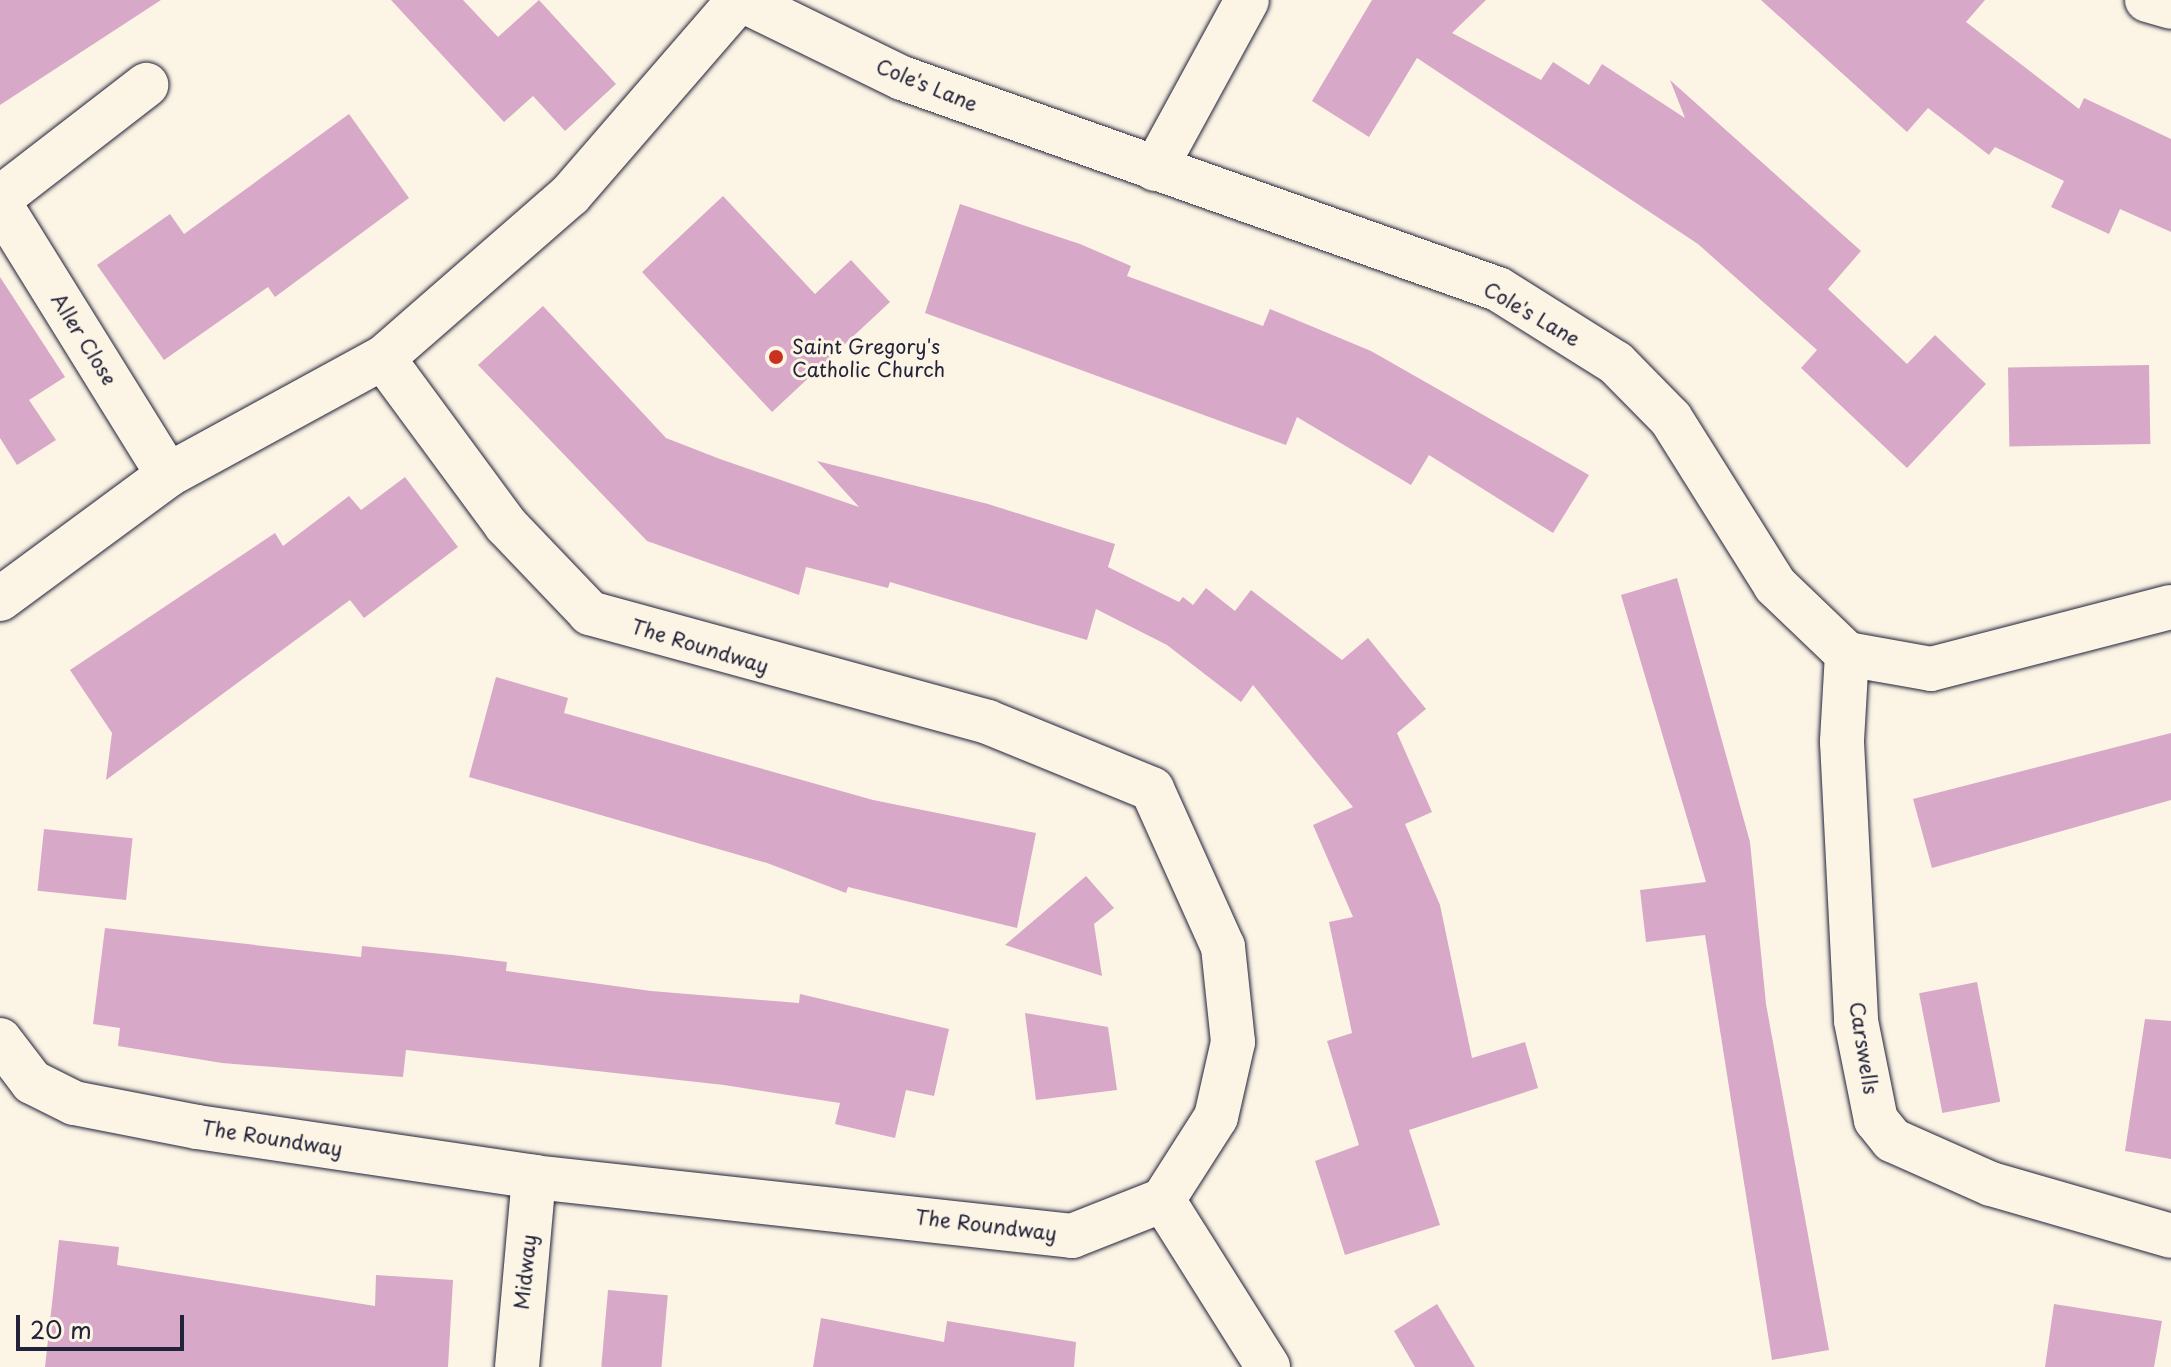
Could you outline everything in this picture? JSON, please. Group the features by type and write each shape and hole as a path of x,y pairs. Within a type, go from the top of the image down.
{"street":[{"name":"Cole's Lane","path":"740,0 902,78 1498,289 1616,363 1671,419 1775,585 1847,654"},
{"path":"0,599 168,475 383,358 570,195 740,0"},
{"path":"1155,169 1247,0"},
{"path":"2147,0 2171,7"},
{"name":"Aller Close","path":"146,85 0,201 168,475"},
{"name":"The Roundway","path":"0,1040 32,1082 74,1103 534,1177 1072,1236 1163,1200 1216,1117 1233,1042 1223,947 1152,789 988,722 590,613 506,525 383,358"},
{"path":"1847,654 1931,669 2171,607"},
{"name":"Carswells","path":"1847,654 1842,742 1856,1021 1876,1120 1892,1140 1991,1184 2171,1236"},
{"name":"Midway","path":"517,1367 534,1177"},
{"path":"1163,1200 1268,1367"}],"building":[{"path":"0,0 161,0 0,105"},
{"path":"391,0 463,0 498,37 539,0 616,84 565,131 533,96 504,122"},
{"path":"1372,0 1486,0 1452,33 1541,80 1553,62 1589,85 1602,64 1685,118 1670,80 1861,251 1828,289 1907,364 1935,335 1986,384 1907,468 1801,368 1817,350 1698,244 1417,58 1369,137 1312,101"},
{"path":"1761,0 1985,0 1966,22 2079,109 2084,98 2171,139 2171,232 2120,209 2109,234 2051,207 2064,181 1995,147 1989,155 1928,108 1907,132"},
{"path":"349,114 409,198 275,297 268,287 164,360 97,265 170,214 184,234"},
{"name":"Saint Gregory's Catholic Church","path":"723,196 815,294 851,260 890,302 772,412 642,272"},
{"path":"960,204 1080,244 1131,266 1127,276 1263,326 1270,309 1371,351 1589,475 1553,533 1429,455 1411,485 1297,417 1286,445 925,313"},
{"path":"0,277 65,377 29,400 56,440 17,465 0,438"},
{"path":"543,306 666,438 859,507 817,461 988,504 1115,544 1108,567 1179,602 1183,597 1193,605 1206,588 1235,611 1251,590 1342,660 1368,638 1426,709 1397,733 1432,812 1405,824 1440,905 1472,1058 1525,1042 1538,1088 1409,1130 1440,1225 1345,1255 1315,1161 1359,1145 1327,1041 1352,1033 1329,922 1353,917 1313,825 1353,807 1253,685 1241,702 1167,645 1096,609 1087,640 890,582 888,588 806,567 799,595 647,541 478,365"},
{"path":"2149,365 2150,444 2009,446 2008,367"},
{"path":"405,477 458,547 364,618 350,600 106,780 112,733 70,670 275,533 283,546 349,496 361,510"},
{"path":"1677,578 1750,842 1766,1004 1829,1350 1772,1360 1705,935 1646,942 1640,890 1706,882 1621,595"},
{"path":"496,677 568,698 564,713 873,800 1036,833 1017,928 848,887 846,893 767,863 469,777"},
{"path":"2171,733 2171,800 1932,868 1913,799"},
{"path":"44,829 133,838 126,900 38,891"},
{"path":"1086,876 1114,908 1094,924 1102,976 1005,945"},
{"path":"105,928 361,957 362,946 452,955 507,962 506,971 651,991 799,1003 800,994 949,1029 934,1096 906,1090 895,1138 835,1124 840,1103 724,1085 406,1050 403,1077 222,1063 118,1046 120,1028 93,1024"},
{"path":"1977,982 2000,1102 1942,1113 1919,993"},
{"path":"1025,1013 1108,1027 1117,1090 1036,1100"},
{"path":"2145,1019 2171,1021 2171,1159 2125,1151"},
{"path":"59,1240 119,1247 117,1265 375,1306 376,1275 453,1280 448,1367 45,1367"},
{"path":"608,1290 668,1295 661,1367 601,1367"},
{"path":"1437,1304 1475,1367 1415,1367 1394,1331"},
{"path":"2054,1304 2162,1321 2154,1367 2045,1367"},
{"path":"821,1318 944,1342 947,1321 1076,1342 1074,1367 813,1367"}],"place":[{"name":"Saint Gregory's Catholic Church","path":"776,357"}]}
